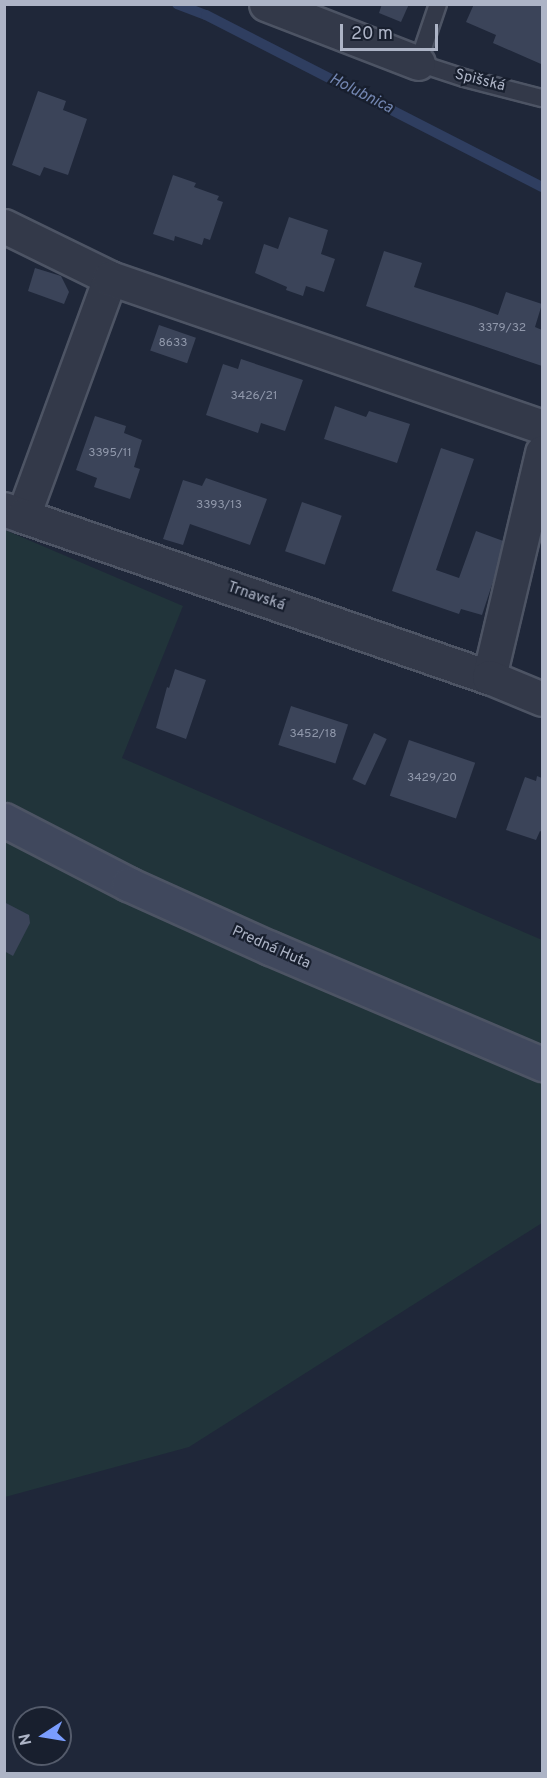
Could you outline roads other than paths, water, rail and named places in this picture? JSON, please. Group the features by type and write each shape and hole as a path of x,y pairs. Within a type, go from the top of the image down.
{"main road":[{"name":"Predná Huta","path":"4,820 148,893 543,1064"}],"street":[{"name":"Spišská","path":"266,4 417,63"},
{"path":"4,226 110,278 543,427"},
{"name":"Trnavská","path":"110,278 14,513 489,677 543,699"},
{"path":"489,677 543,452"}],"lane":[{"path":"417,63 438,4"},
{"name":"Spišská","path":"417,63 464,78 543,98"}],"waterway":[{"name":"Holubnica","path":"177,4 206,15 542,187"}]}
